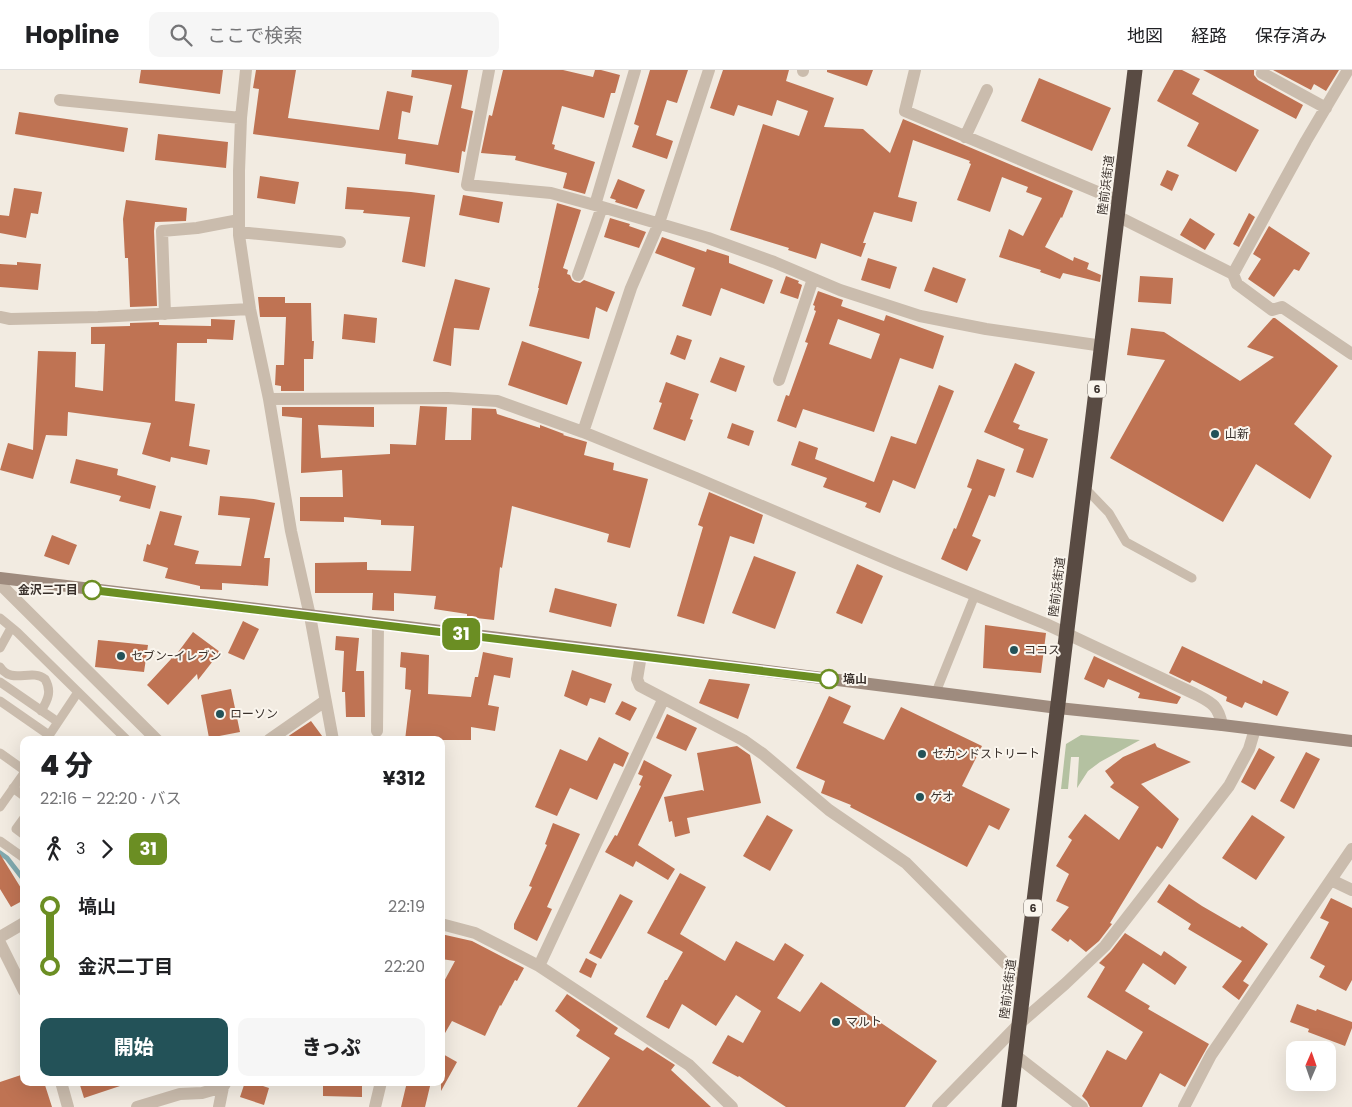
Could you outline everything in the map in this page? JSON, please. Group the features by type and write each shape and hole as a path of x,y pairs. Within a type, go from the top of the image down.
{"highway":[{"name":"陸前浜街道","path":"1009,1107 1103,346 1135,70"}],"street":[{"path":"246,70 241,118 239,226 250,310 291,531 310,616 332,736"},
{"path":"489,70 467,185 551,193 598,206 716,241 774,262 840,290 920,316 986,329 1103,346"},
{"path":"578,275 635,70"},
{"path":"583,432 631,288 659,224 709,70"},
{"path":"914,70 905,111 1118,208 1234,274 1237,284 1272,310 1282,307 1352,354"},
{"path":"1263,70 1262,72 1326,108"},
{"path":"1234,274 1306,141 1348,70"},
{"path":"965,137 987,90"},
{"path":"60,100 241,118"},
{"path":"166,314 162,231 239,226 340,242"},
{"path":"779,380 813,279"},
{"path":"0,317 20,319 250,310"},
{"path":"268,399 448,398 497,401 583,432 696,478 896,564 1067,634 1213,703 1219,711 1222,725"},
{"path":"0,578 641,655 1058,708 1352,741"},
{"path":"0,584 153,736"},
{"path":"378,624 378,731"},
{"path":"641,655 637,679 640,686 663,700 743,740 763,754 829,810 906,863 1024,982"},
{"path":"539,966 663,700"},
{"path":"275,736 325,701"},
{"path":"938,1107 1019,1024 1105,946 1229,786 1249,749 1255,729"},
{"path":"1184,1107 1211,1055 1352,849"},
{"path":"1332,880 1352,890"},
{"path":"0,937 20,925"},
{"path":"445,925 475,933 539,966 690,1065 732,1107"},
{"path":"0,943 20,983"},
{"path":"1015,1055 1082,1107"},
{"path":"62,1086 68,1107"},
{"path":"137,1107 180,1094 202,1093 219,1086"},
{"path":"219,1107 224,1086"},
{"path":"375,1107 380,1086"}],"lane":[{"path":"1085,488 1109,513 1126,542 1192,578"},
{"path":"936,692 975,595"},
{"path":"0,618 122,736"},
{"path":"0,648 11,628"},
{"path":"0,667 4,672 16,677 35,674 45,679 50,689 41,711"},
{"path":"0,682 58,722"},
{"path":"48,736 78,692"},
{"path":"0,701 44,736"},
{"path":"0,753 20,768"},
{"path":"0,807 20,777"},
{"path":"13,788 20,793"},
{"path":"0,841 20,855"}],"green space":[{"path":"1081,735 1140,740 1100,762 1088,771 1077,788 1079,757 1071,757 1068,789 1061,789 1066,744"}],"building":[{"path":"141,70 223,70 220,94 139,83"},
{"path":"256,70 296,70 288,118 379,130 387,91 413,96 410,113 402,111 398,139 438,145 452,85 411,77 412,70 468,70 461,108 473,111 465,152 462,151 459,173 405,164 406,154 253,134 259,89 253,88"},
{"path":"503,70 563,70 593,77 595,70 601,70 620,75 615,93 611,93 604,118 562,106 552,144 555,145 554,149 595,162 585,194 563,188 567,173 515,160 516,156 481,153 489,115 492,116"},
{"path":"650,70 688,70 677,103 667,100 656,135 673,141 667,159 632,147 639,126 634,124"},
{"path":"723,70 789,70 786,81 834,98 824,127 863,129 890,153 903,119 1073,191 1062,218 1045,247 1073,261 1074,257 1089,263 1087,269 1101,275 1100,282 1063,273 1060,279 1040,272 1041,270 999,257 1009,229 1023,236 1042,198 1026,192 1028,187 1002,177 990,212 957,200 971,164 969,163 970,161 913,140 898,197 917,202 912,222 874,212 863,243 866,243 861,257 821,243 816,259 788,250 789,248 730,230 763,124 799,136 808,111 777,100 772,116 738,105 734,116 710,108"},
{"path":"827,70 873,70 867,86 827,72"},
{"path":"1174,70 1182,70 1200,79 1192,94 1259,130 1236,172 1187,146 1199,123 1157,101"},
{"path":"1203,70 1254,70 1254,75 1258,80 1303,105 1296,119"},
{"path":"1273,70 1339,70 1326,91 1314,84 1311,90"},
{"path":"1039,78 1111,108 1092,151 1021,121"},
{"path":"19,112 128,128 124,152 15,134"},
{"path":"158,134 228,142 226,168 155,160"},
{"path":"1167,170 1179,175 1172,191 1160,185"},
{"path":"260,176 299,182 295,204 257,198"},
{"path":"618,179 645,190 637,209 615,202 616,200 610,198"},
{"path":"347,187 435,195 425,267 402,262 410,217 363,213 364,210 345,209"},
{"path":"14,188 42,192 38,214 31,213 26,238 0,233 0,215 9,216"},
{"path":"463,195 503,202 499,223 459,215"},
{"path":"126,200 187,208 186,221 155,222 157,306 130,307 128,258 125,258 123,219"},
{"path":"557,203 581,210 563,268 568,270 567,274 575,282 580,283 584,280 615,292 607,312 596,307 589,339 529,326"},
{"path":"1249,213 1255,217 1239,247 1233,244"},
{"path":"610,218 630,224 629,226 646,232 639,248 604,237"},
{"path":"1190,218 1215,234 1205,250 1180,235"},
{"path":"1269,226 1310,253 1299,271 1294,269 1274,297 1248,279 1261,259 1253,254"},
{"path":"662,237 706,252 707,249 729,256 729,263 773,280 764,304 721,288 711,316 682,306 695,268 655,253"},
{"path":"868,258 897,267 890,289 861,280"},
{"path":"17,262 41,264 38,290 0,287 0,264 17,265"},
{"path":"933,267 966,279 957,303 924,291"},
{"path":"786,276 799,281 798,283 802,285 798,299 780,293"},
{"path":"1140,276 1173,278 1171,304 1138,302"},
{"path":"455,279 490,288 479,330 454,328 451,366 433,361"},
{"path":"818,291 843,300 841,306 884,321 886,315 944,336 933,369 900,358 874,432 803,409 796,428 777,421 786,395 789,396 808,343 805,342 816,311 813,305","holes":["838,319 880,334 871,359 829,344"]},
{"path":"258,297 285,297 285,303 311,303 312,341 314,341 313,359 304,359 304,391 281,391 281,386 275,385 276,365 284,365 286,317 260,317"},
{"path":"344,314 377,318 375,343 342,339"},
{"name":"山新","path":"1273,318 1338,366 1294,424 1332,456 1310,499 1256,464 1223,522 1110,458 1165,360 1127,355 1131,328 1164,332 1240,381 1274,357 1247,347"},
{"path":"211,319 235,320 233,340 207,339 207,343 177,343 175,401 195,404 189,446 210,450 207,465 171,457 170,462 142,454 151,423 68,412 67,436 46,435 33,479 0,470 8,443 33,450 38,351 76,352 75,387 103,391 105,344 91,344 91,327 130,326 130,323 159,322 159,325 211,326"},
{"path":"677,335 692,340 685,360 670,354"},
{"path":"522,341 582,362 567,405 508,385"},
{"path":"720,357 745,366 736,392 710,382"},
{"path":"1015,363 1035,372 1013,422 1020,425 1018,429 1048,439 1033,478 1016,472 1024,449 984,432"},
{"path":"666,382 699,394 690,419 693,420 685,441 653,429 662,403 659,402"},
{"path":"939,385 954,391 915,489 893,480 880,513 865,507 867,503 823,487 827,478 791,465 799,441 818,448 815,459 874,482 891,436 916,444"},
{"path":"420,406 447,407 445,440 471,440 472,408 496,409 497,414 540,428 540,425 563,435 587,442 584,455 614,463 613,470 648,479 630,548 607,542 609,534 512,506 502,568 500,567 494,620 467,617 467,614 434,609 436,596 394,593 394,611 372,610 373,593 315,593 315,563 367,562 367,570 411,571 414,526 381,525 381,520 344,517 344,522 300,521 300,497 343,497 342,470 301,473 302,418 282,416 282,407 374,407 374,427 318,425 321,458 390,454 390,444 416,445"},
{"path":"732,423 754,431 749,446 727,438"},
{"path":"76,459 118,469 117,475 156,486 150,509 119,501 121,496 70,483"},
{"path":"977,459 1005,469 995,497 989,495 972,536 981,540 967,571 941,559 954,528 956,529 972,489 967,487"},
{"path":"709,492 763,515 754,544 730,536 704,624 677,616 703,527 698,525"},
{"path":"220,496 275,503 264,558 270,558 268,586 222,583 222,590 200,589 200,586 165,578 168,568 143,561 147,544 150,545 160,511 182,516 174,545 199,551 195,564 241,566 250,518 218,515"},
{"path":"52,535 77,545 69,565 44,556"},
{"path":"754,556 796,572 775,629 732,613"},
{"path":"857,564 883,576 862,624 836,613"},
{"path":"555,588 617,604 611,627 549,612"},
{"path":"243,621 259,629 244,660 228,653"},
{"name":"ココス","path":"985,625 1046,633 1041,673 983,668"},
{"path":"193,632 220,652 198,680 197,674 168,705 147,685 173,659"},
{"path":"336,636 359,638 356,671 364,671 365,717 346,717 345,692 342,692 344,651 335,650"},
{"name":"セブン-イレブン","path":"98,640 148,645 144,672 95,667"},
{"path":"1182,646 1262,684 1263,680 1289,692 1277,716 1245,702 1242,708 1226,701 1227,697 1192,680 1190,683 1169,673"},
{"path":"401,652 429,655 428,694 471,697 475,677 478,677 483,652 513,658 510,678 494,675 488,705 499,707 495,731 471,727 471,740 445,740 445,736 405,736 411,690 405,689 406,668 400,667"},
{"path":"1094,656 1181,697 1177,704 1138,698 1140,693 1108,679 1104,688 1084,679"},
{"path":"572,670 612,684 605,703 590,698 587,706 564,696"},
{"path":"709,679 750,684 738,719 699,703"},
{"name":"ローソン","path":"231,689 240,732 209,736 201,695"},
{"name":"ゲオ","path":"829,696 851,706 843,723 884,740 901,707 982,746 962,786 1010,809 999,830 989,825 967,867 850,807 851,805 821,793 825,781 796,768"},
{"path":"622,701 637,708 630,721 615,714"},
{"path":"667,714 697,728 686,751 656,738"},
{"path":"311,721 322,736 289,736"},
{"path":"599,737 629,753 623,767 614,763 597,800 570,788 557,816 535,807 560,749 587,761"},
{"path":"1155,743 1157,747 1191,762 1141,784 1179,819 1162,849 1157,846 1110,923 1112,924 1099,941 1086,952 1070,939 1068,942 1051,930 1069,907 1056,901 1069,874 1056,866 1072,840 1068,837 1085,814 1119,840 1139,807 1110,787 1114,783 1105,771 1123,757"},
{"path":"737,746 750,755 761,803 687,818 690,833 675,837 672,821 669,822 664,797 704,791 697,753"},
{"path":"1259,748 1275,757 1255,790 1241,782"},
{"path":"1306,752 1320,759 1294,809 1280,801"},
{"path":"644,760 672,775 638,845 675,869 668,880 636,861 633,867 605,852 615,835 617,836 641,786 639,785 643,776 638,774"},
{"path":"767,815 793,830 770,871 743,856"},
{"path":"1252,815 1285,837 1256,880 1222,858"},
{"path":"553,823 580,834 547,907 552,909 537,941 514,929 514,924 532,887 529,886 547,845 545,844"},
{"path":"0,854 20,886 20,902 11,907 0,889"},
{"path":"680,873 706,887 680,934 725,961 736,941 774,961 785,943 804,955 777,998 800,1012 821,982 937,1061 905,1107 786,1107 739,1076 712,1063 728,1035 743,1043 761,1011 736,995 716,1026 682,1004 669,1029 646,1017 665,980 667,980 683,952 647,933"},
{"path":"1169,884 1240,928 1242,926 1268,944 1243,981 1249,985 1239,1000 1222,987 1242,961 1188,929 1191,924 1157,902"},
{"path":"620,894 633,901 601,959 589,953"},
{"path":"1331,898 1352,908 1352,980 1346,991 1319,977 1325,966 1310,958 1329,922 1320,918"},
{"path":"1125,933 1161,956 1164,951 1187,967 1175,985 1143,963 1125,991 1150,1006 1148,1009 1209,1044 1185,1087 1160,1073 1142,1107 1090,1107 1082,1096 1107,1050 1126,1060 1143,1032 1087,997 1105,967 1099,963"},
{"path":"445,935 472,941 524,968 500,1005 485,1036 452,1021 445,1033 445,980 455,961 445,960"},
{"path":"586,958 597,964 591,978 579,972"},
{"path":"567,994 618,1028 614,1034 643,1051 647,1047 675,1065 671,1070 711,1107 577,1107 610,1058 576,1036 580,1030 555,1011"},
{"path":"1297,1004 1352,1022 1352,1028 1345,1046 1308,1032 1309,1029 1290,1022"},
{"path":"445,1055 457,1062 445,1084"},
{"path":"20,1075 20,1086 45,1086 52,1107 0,1107 0,1082"},
{"path":"80,1086 120,1086 84,1098"},
{"path":"244,1086 263,1086 269,1088 264,1105 240,1097"},
{"path":"323,1086 362,1086 362,1097 323,1096"},
{"path":"406,1086 430,1086 425,1107 401,1107"}],"waterway":[{"path":"0,853 7,858 20,875"}],"bus line":[{"name":"31","path":"92,590 829,679"}],"place":[{"name":"山新","path":"1215,434"},
{"name":"金沢二丁目","path":"92,590"},
{"name":"ココス","path":"1014,650"},
{"name":"セブン-イレブン","path":"121,656"},
{"name":"塙山","path":"829,679"},
{"name":"ローソン","path":"220,714"},
{"name":"セカンドストリート","path":"922,754"},
{"name":"ゲオ","path":"920,797"},
{"name":"マルト","path":"836,1022"}]}
